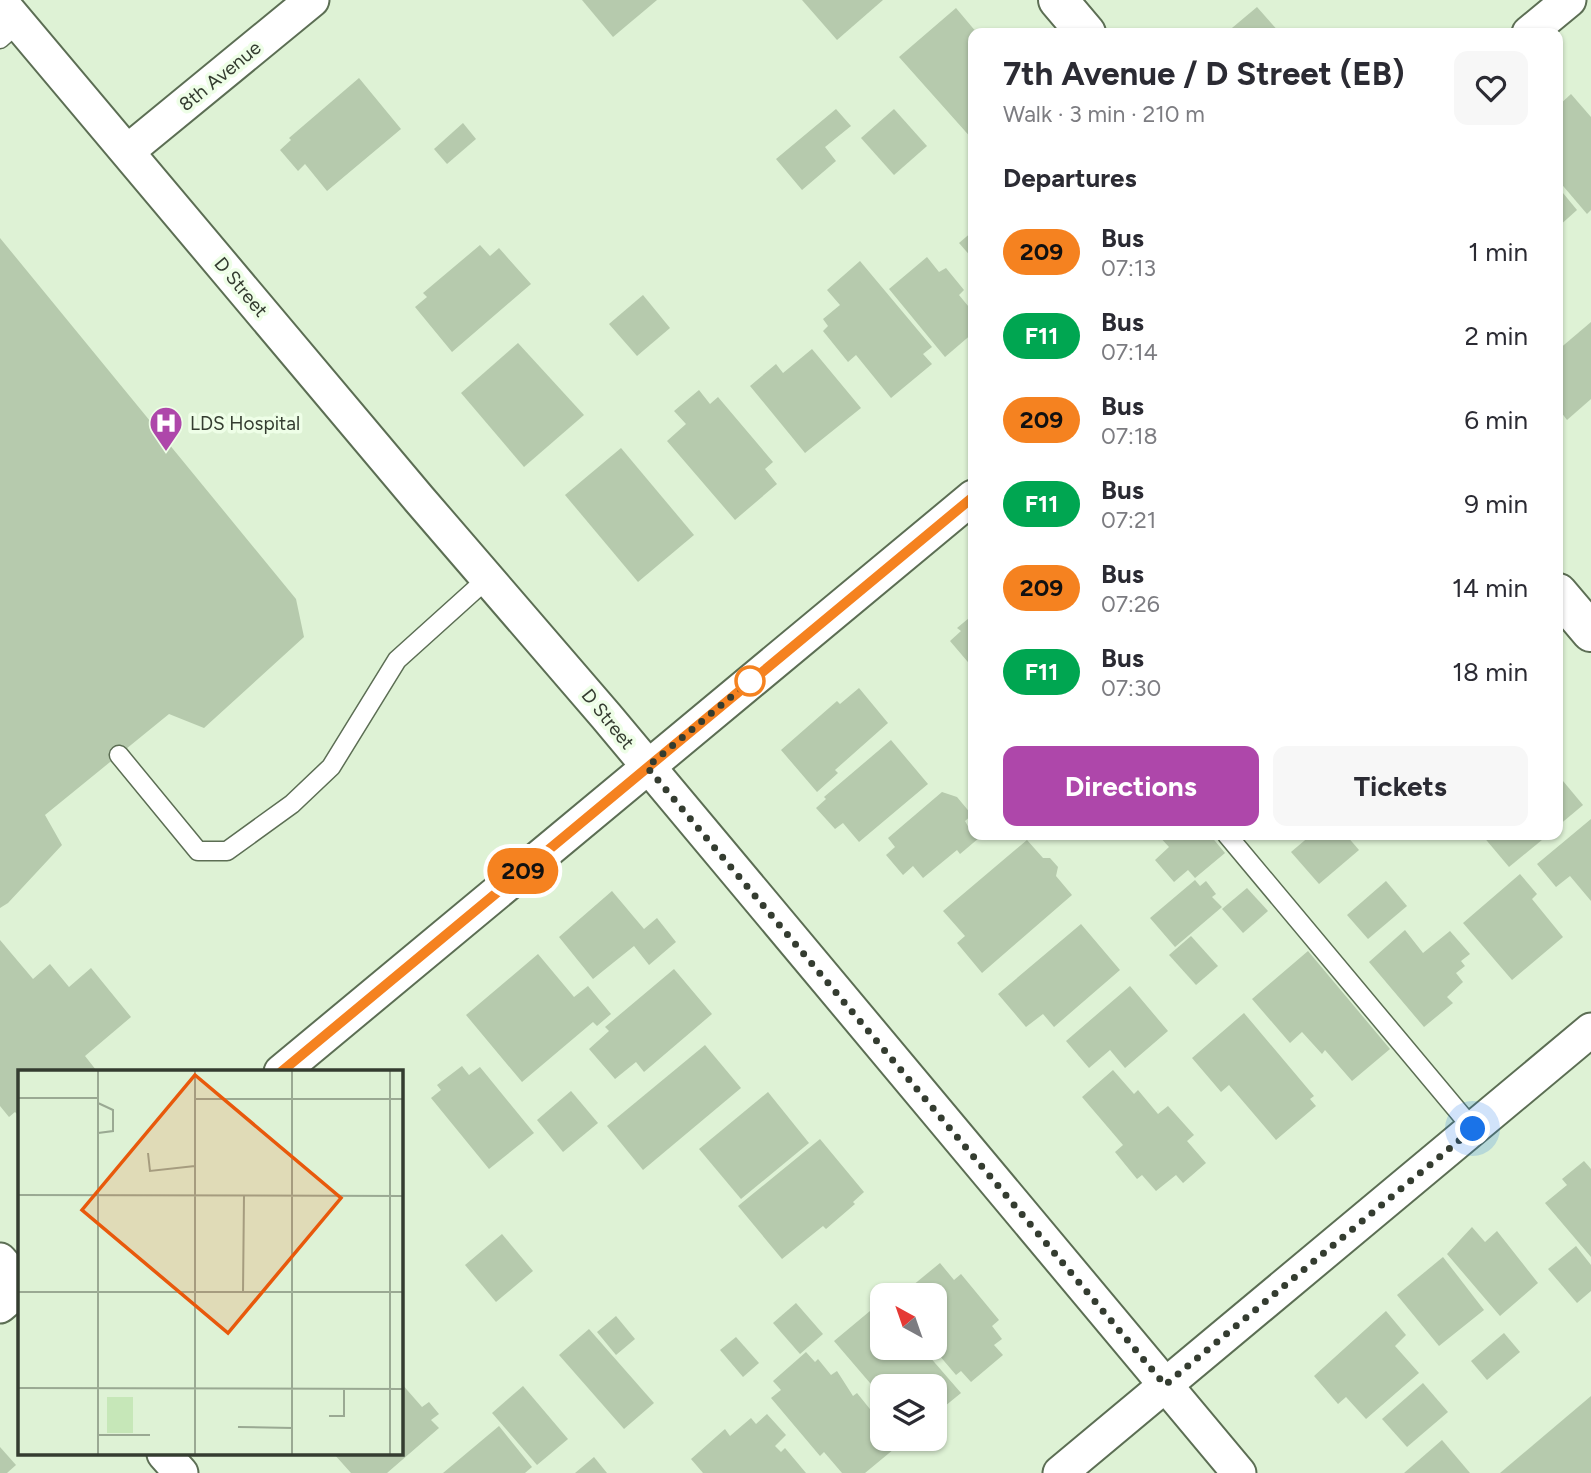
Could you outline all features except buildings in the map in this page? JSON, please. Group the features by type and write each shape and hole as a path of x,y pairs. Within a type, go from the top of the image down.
{"street":[{"name":"8th Avenue","path":"128,151 312,0"},
{"path":"1058,0 1082,28"},
{"path":"1535,28 1569,0"},
{"name":"D Street","path":"6,21 128,151 1239,1473"},
{"path":"283,1070 647,767 968,511"},
{"path":"1563,599 1591,632"},
{"path":"1060,1473 1591,1030"},
{"path":"0,1260 18,1281"},
{"path":"0,1306 18,1291"},
{"path":"166,1456 181,1473"}],"lane":[{"path":"119,755 198,851 227,851 292,804 331,768 397,660 488,578"},
{"path":"1231,840 1473,1129"}],"bus line":[{"name":"209","path":"283,1070 968,501"}],"place":[{"name":"LDS Hospital","path":"166,453"}],"route":[{"path":"750,681 647,767 1165,1385 1473,1129"}]}
